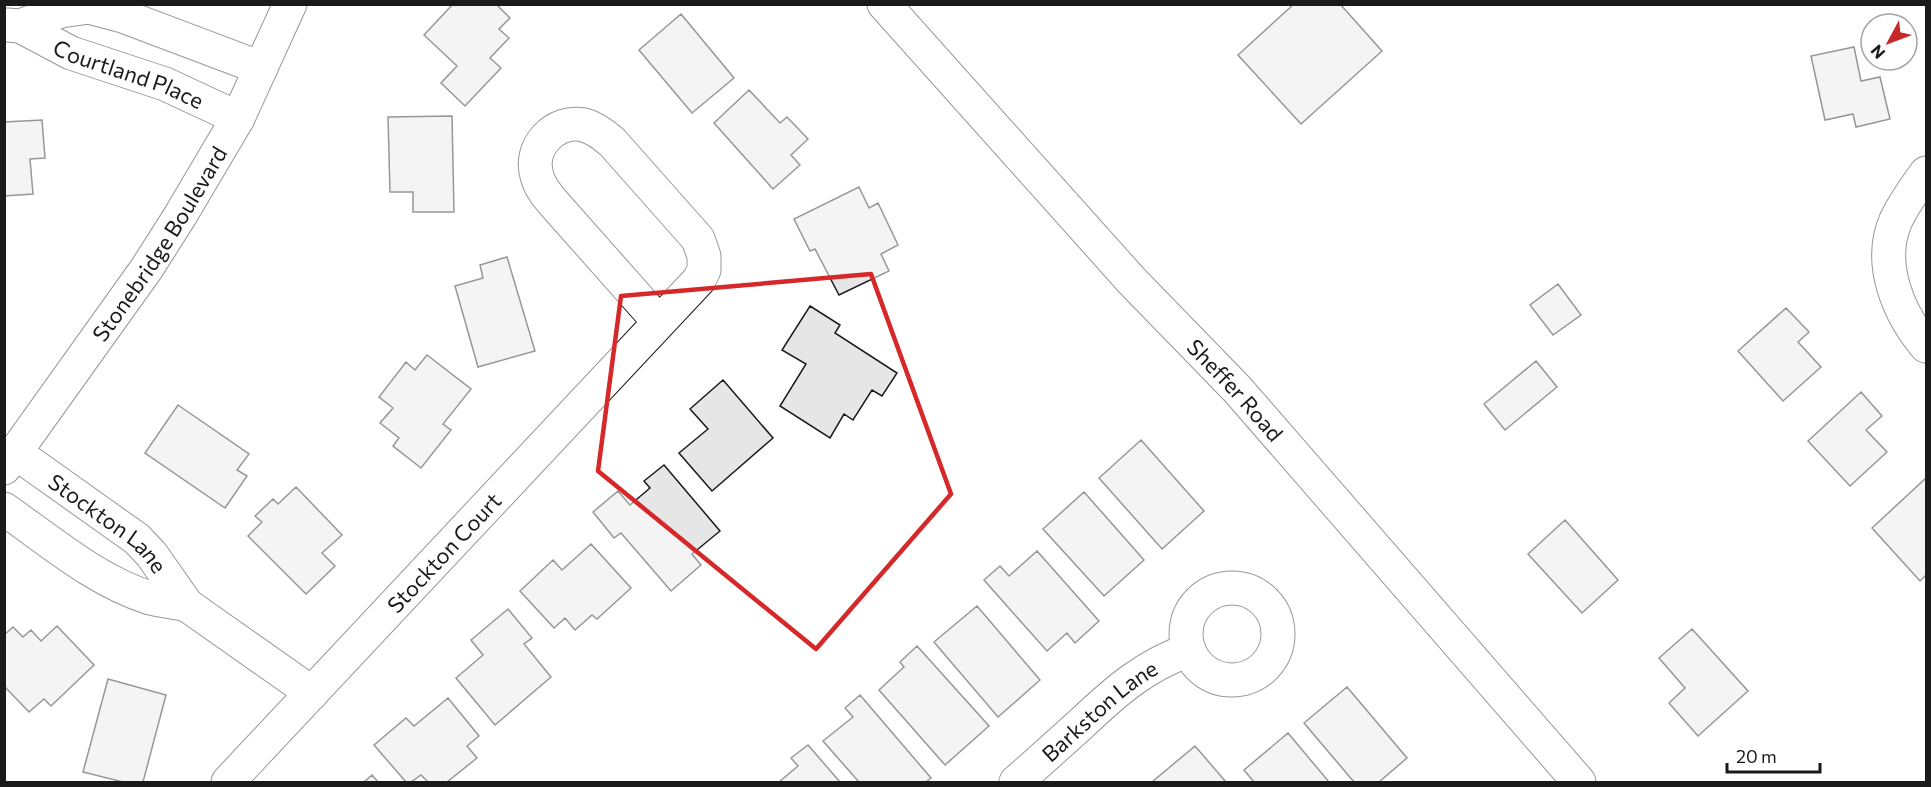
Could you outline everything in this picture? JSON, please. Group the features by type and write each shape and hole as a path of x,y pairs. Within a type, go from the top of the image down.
{"street":[{"name":"Stonebridge Boulevard","path":"10,461 147,268 238,118 290,4"},
{"name":"Sheffer Road","path":"884,4 1132,281 1238,389 1579,783"},
{"name":"Courtland Place","path":"17,18 90,7 123,15 261,68"},
{"name":"Courtland Place","path":"17,18 71,53 165,84 238,118"},
{"name":"Stockton Court","path":"228,783 699,280 704,270 704,256 698,239 612,142 600,132 586,126 573,124 562,127 543,141 537,152 535,165 537,178 545,193 659,322"},
{"path":"1926,173 1908,198 1895,223 1888,254 1892,286 1903,312 1926,346"},
{"name":"Stockton Lane","path":"10,461 137,539 152,555 187,605 312,693"},
{"name":"Stockton Lane","path":"4,509 98,574 120,586 151,598 187,605"},
{"name":"Barkston Lane","path":"1016,783 1121,687 1142,671 1166,658 1189,650"}],"highlighted area":[{"path":"871,274 951,494 816,649 598,471 621,296"}],"building":[{"path":"453,4 496,4 510,18 499,29 509,38 490,58 501,68 465,106 441,83 457,66 424,35"},
{"path":"1294,4 1340,4 1382,51 1301,124 1238,55"},
{"path":"681,14 734,78 692,113 639,50"},
{"path":"1854,47 1861,81 1880,77 1890,119 1856,127 1853,114 1825,120 1811,56"},
{"path":"749,90 780,123 787,117 808,139 791,155 800,165 773,189 714,123"},
{"path":"452,116 454,212 413,212 413,192 390,192 388,117"},
{"path":"42,120 45,158 30,159 33,194 4,196 4,122"},
{"path":"859,187 869,208 878,203 898,245 881,254 889,271 839,295 815,249 810,251 794,219"},
{"path":"507,257 535,351 478,367 455,286 483,278 480,265"},
{"path":"1558,284 1581,315 1553,335 1530,305"},
{"path":"810,306 840,325 835,333 897,373 882,396 872,390 853,420 844,414 830,438 780,406 806,364 782,350"},
{"path":"1786,308 1809,332 1798,342 1821,367 1783,401 1738,351"},
{"path":"427,355 471,389 443,424 451,430 421,468 393,446 399,438 380,423 393,408 379,397 406,362 415,370"},
{"path":"1536,361 1557,387 1505,430 1484,404"},
{"path":"723,380 773,438 712,491 679,453 708,429 690,409"},
{"path":"1861,392 1882,416 1866,430 1887,452 1850,486 1808,441"},
{"path":"178,405 249,454 237,470 247,476 225,508 145,453"},
{"path":"1141,440 1204,511 1162,549 1099,478"},
{"path":"664,465 720,531 692,554 701,565 671,591 621,533 614,538 593,512 618,491 630,505 650,488 644,481"},
{"path":"1926,478 1926,575 1920,581 1872,528"},
{"path":"296,487 342,535 322,553 335,566 306,594 248,536 262,522 255,516 273,499 278,504"},
{"path":"1084,492 1144,560 1104,596 1043,529"},
{"path":"1565,520 1618,580 1582,613 1528,554"},
{"path":"591,544 631,588 597,619 592,615 575,630 565,618 554,628 520,591 553,560 562,570"},
{"path":"1037,551 1099,621 1075,643 1067,633 1047,651 984,580 1000,566 1009,576"},
{"path":"977,606 1040,680 998,717 934,642"},
{"path":"508,609 532,638 524,644 551,677 495,725 456,678 483,655 471,640"},
{"path":"57,626 94,665 51,706 44,699 29,712 4,686 4,635 13,627 23,637 31,630 41,641"},
{"path":"1692,629 1748,691 1698,736 1669,703 1685,688 1659,658"},
{"path":"917,646 989,726 945,765 879,690 904,667 900,662"},
{"path":"108,679 166,695 143,782 123,782 83,772"},
{"path":"1347,687 1407,758 1379,782 1354,782 1304,723"},
{"path":"860,695 931,778 926,782 859,782 823,741 853,717 845,708"},
{"path":"448,698 479,736 467,746 477,758 447,782 428,782 421,775 411,782 406,782 374,745 406,718 414,726"},
{"path":"1288,733 1329,782 1254,782 1244,770"},
{"path":"808,745 840,782 779,782 798,766 791,758"},
{"path":"1195,746 1226,782 1152,782"},
{"path":"372,775 378,782 364,782"}]}
